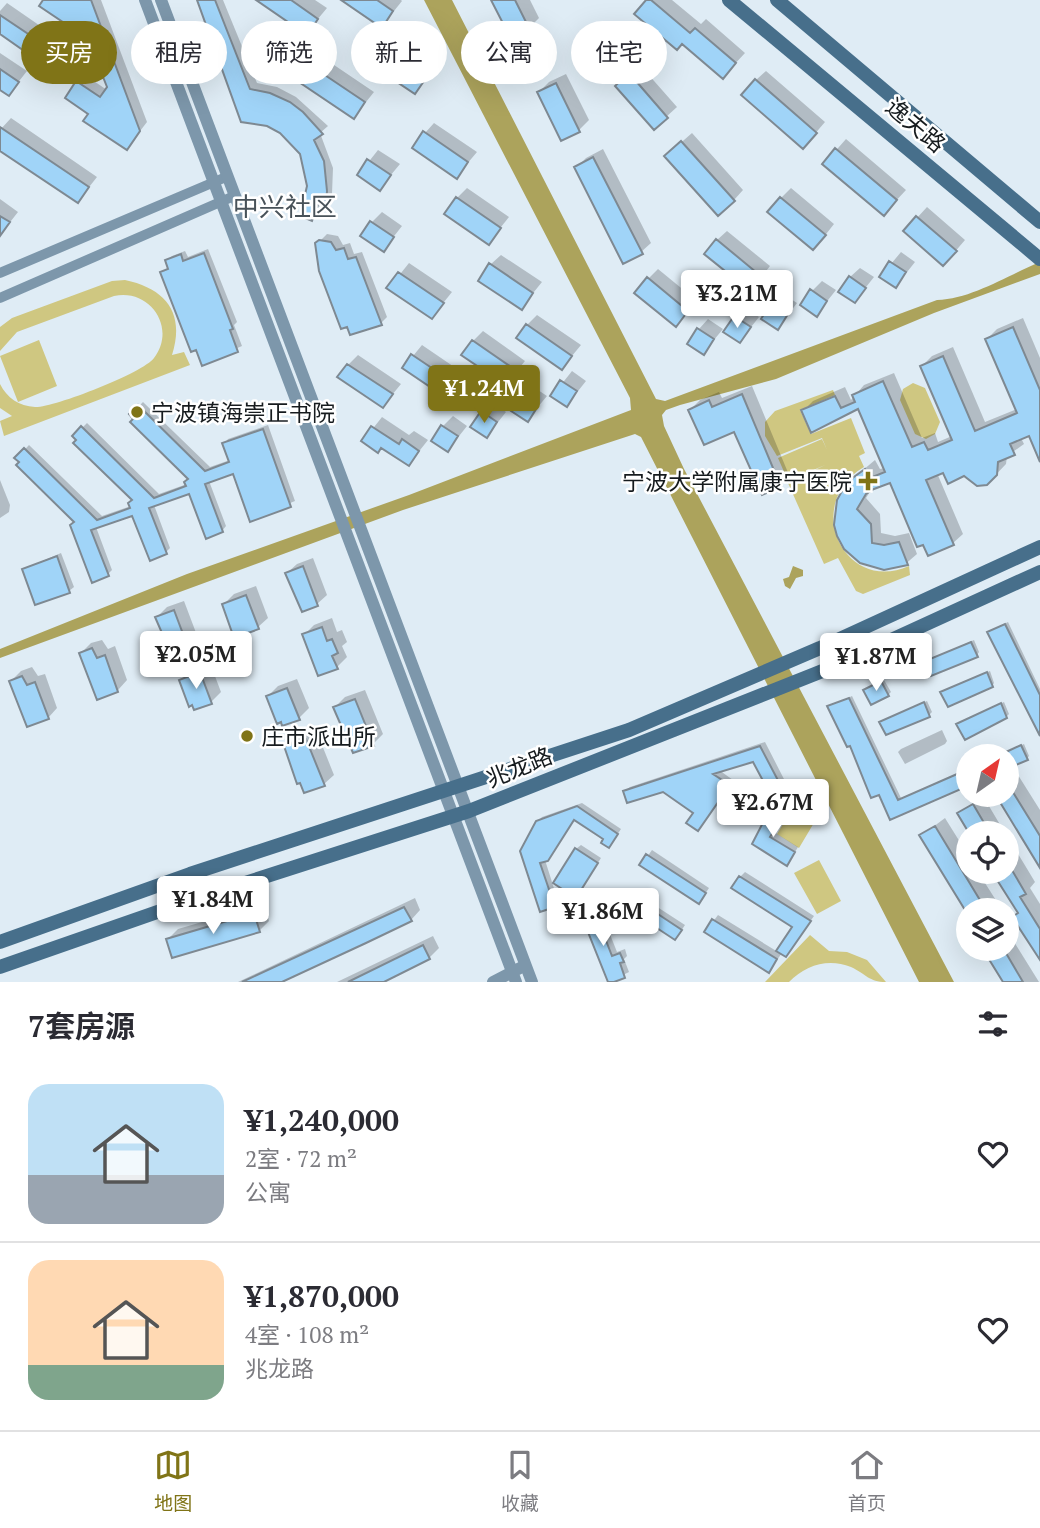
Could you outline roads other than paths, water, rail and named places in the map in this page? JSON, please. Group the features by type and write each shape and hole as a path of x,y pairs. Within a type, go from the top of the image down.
{"main road":[{"name":"逸夫路","path":"729,0 1040,259"},
{"name":"逸夫路","path":"777,0 1040,222"},
{"name":"兆龙路","path":"0,942 190,874 629,730 820,648 1040,547"},
{"name":"兆龙路","path":"0,967 186,902 469,811 830,668 1039,573"}],"street":[{"path":"145,0 228,199 348,515 443,791 514,977"},
{"path":"160,0 220,179"},
{"path":"0,273 220,179"},
{"path":"0,298 228,199"},
{"path":"354,532 469,811 532,982"},
{"path":"493,982 514,977 527,965"}],"place":[{"name":"宁波镇海崇正书院","path":"137,412"},
{"name":"宁波大学附属康宁医院","path":"868,481"},
{"name":"庄市派出所","path":"247,736"}],"district":[{"name":"中兴社区","path":"285,206"}]}
